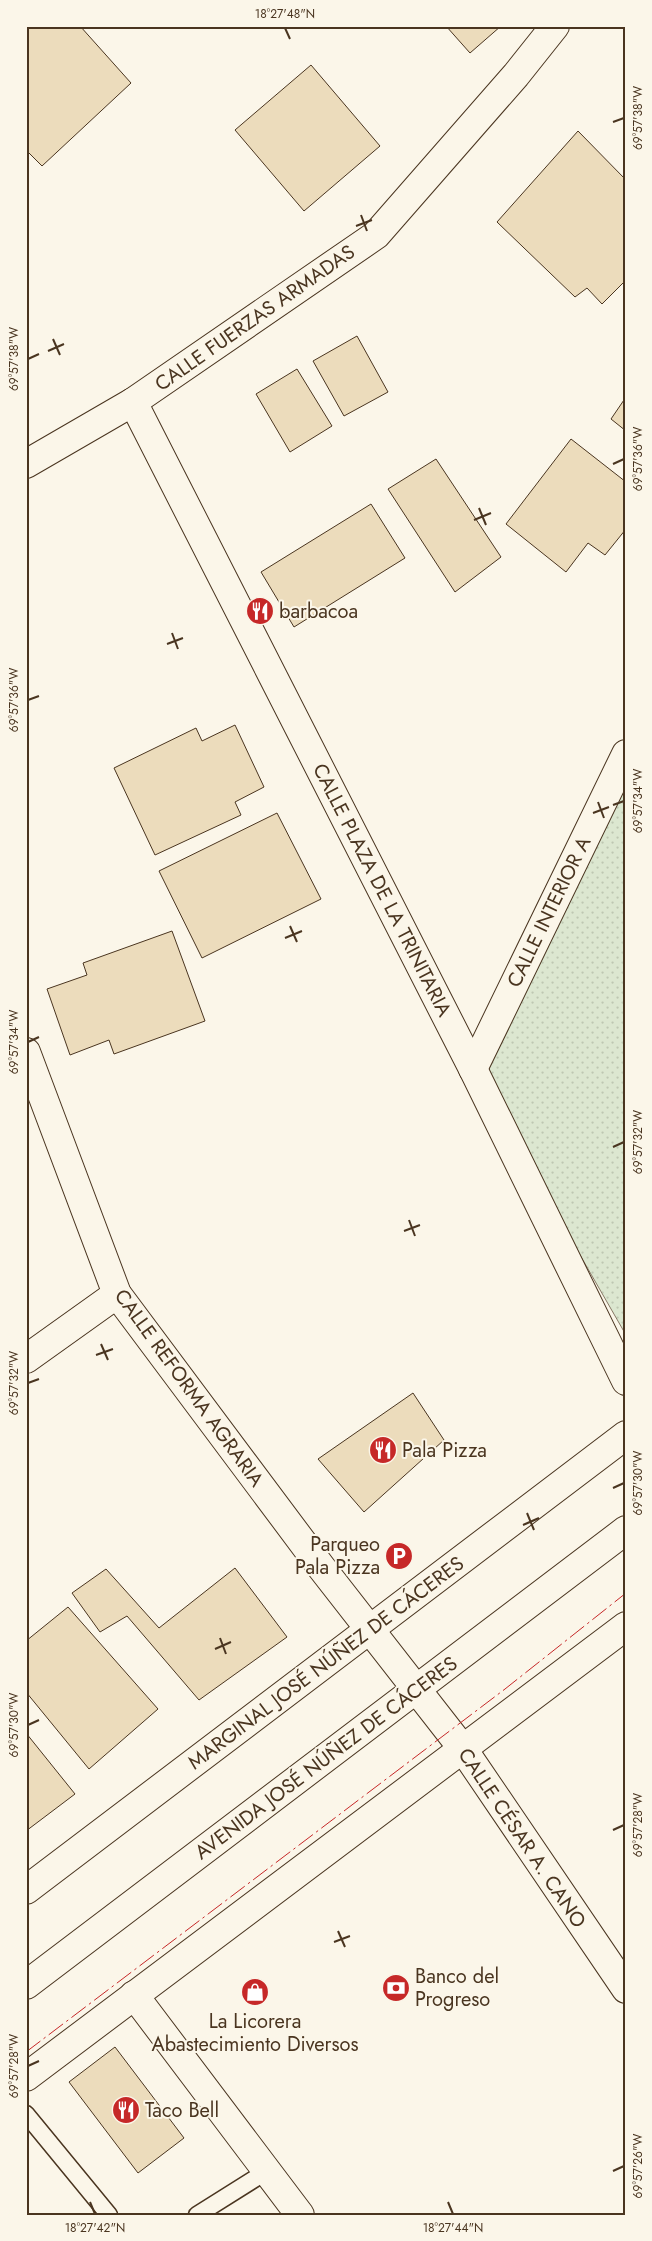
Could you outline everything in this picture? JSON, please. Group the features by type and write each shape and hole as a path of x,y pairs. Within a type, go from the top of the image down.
{"street":[{"name":"CALLE FUERZAS ARMADAS","path":"26,464 133,402 376,234 516,75 555,26"},
{"name":"CALLE PLAZA DE LA TRINITARIA","path":"133,402 473,1069 626,1381"},
{"name":"CALLE INTERIOR A","path":"473,1069 626,754"},
{"name":"CALLE REFORMA AGRARIA","path":"26,1052 117,1294 415,1690"},
{"path":"26,1358 117,1294"},
{"name":"MARGINAL JOSÉ NÚÑEZ DE CÁCERES","path":"26,1890 626,1435"},
{"name":"AVENIDA JOSÉ NÚÑEZ DE CÁCERES","path":"26,1985 626,1530"},
{"path":"26,2077 626,1626"},
{"name":"CALLE CÉSAR A. CANO","path":"415,1690 463,1750 626,1989"},
{"path":"134,1995 300,2215"}],"lane":[{"path":"26,2114 109,2215"},
{"path":"197,2215 267,2171"}],"green space":[{"path":"626,763 626,1335 473,1069"}],"building":[{"path":"26,26 80,26 131,83 42,166 26,150"},
{"path":"446,26 501,26 470,53"},
{"path":"311,65 380,146 304,211 235,130"},
{"path":"578,131 626,180 626,280 602,304 587,288 575,297 497,222"},
{"path":"357,336 388,392 344,416 313,361"},
{"path":"297,369 332,426 290,452 256,394"},
{"path":"626,397 626,431 611,419"},
{"path":"571,439 626,482 626,529 605,555 588,543 566,572 506,524"},
{"path":"436,459 501,557 455,592 388,489"},
{"path":"371,504 405,558 294,627 261,572"},
{"path":"235,725 264,787 235,802 241,815 155,855 114,768 196,728 202,741"},
{"path":"277,813 321,899 202,958 159,871"},
{"path":"172,931 205,1021 114,1054 109,1040 70,1055 47,989 87,975 83,963"},
{"name":"Pala Pizza","path":"413,1393 444,1440 364,1512 318,1459"},
{"path":"235,1568 287,1637 199,1700 127,1616 100,1632 72,1593 106,1569 159,1628"},
{"path":"68,1607 158,1709 89,1769 26,1692 26,1641"},
{"path":"26,1733 75,1794 26,1831"},
{"name":"Taco Bell","path":"115,2047 184,2138 138,2173 69,2082"}],"power":[{"path":"26,2052 505,1689 626,1593"}],"place":[{"name":"barbacoa","path":"260,611"},
{"name":"Pala Pizza","path":"383,1450"},
{"name":"Parqueo Pala Pizza","path":"399,1556"},
{"name":"Banco del Progreso","path":"396,1988"},
{"name":"La Licorera Abastecimiento Diversos","path":"255,1992"},
{"name":"Taco Bell","path":"126,2110"}]}
